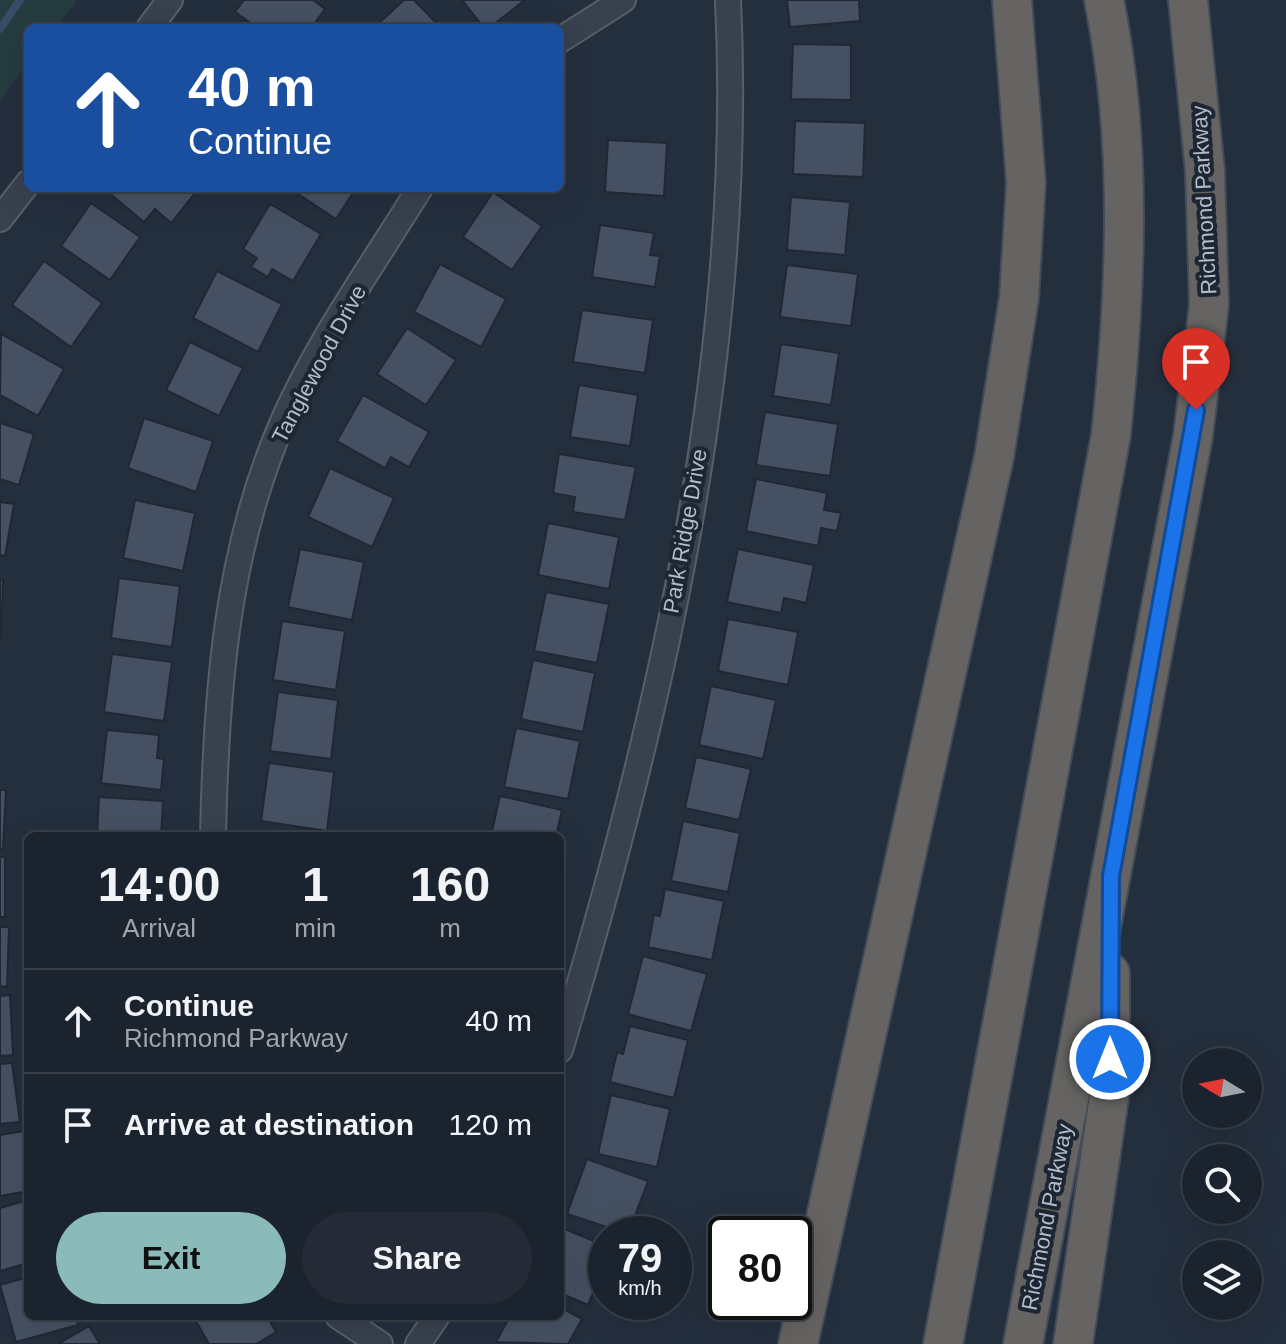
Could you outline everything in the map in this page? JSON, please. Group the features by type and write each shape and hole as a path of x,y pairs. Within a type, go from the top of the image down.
{"highway":[{"path":"798,1344 994,457 1019,298 1026,183 1012,0"},
{"path":"943,1344 1111,435 1124,307 1124,188 1111,36 1104,0"},
{"name":"Richmond Parkway","path":"1023,1344 1193,436 1209,305 1205,172 1188,0"},
{"path":"1073,1344 1110,1090 1111,876"}],"street":[{"path":"152,24 170,0"},
{"path":"564,37 623,0"},
{"name":"Park Ridge Drive","path":"564,1035 642,744 678,582 705,414 727,216 733,99 728,0"},
{"path":"0,219 24,188"},
{"name":"Tanglewood Drive","path":"213,832 215,724 230,604 255,501 285,419 336,324 418,192"},
{"path":"344,1320 380,1344"},
{"path":"418,1344 434,1320"}],"green space":[{"path":"0,0 77,0 58,24 24,24 24,68 0,100"}],"building":[{"path":"244,0 313,0 325,9 314,24 252,24 235,12"},
{"path":"404,0 414,0 437,24 380,24"},
{"path":"462,0 525,0 494,24 481,24"},
{"path":"787,0 859,0 860,21 790,27"},
{"path":"793,44 851,45 851,100 791,99"},
{"path":"795,121 865,123 863,177 793,174"},
{"path":"608,140 667,143 664,196 605,192"},
{"path":"108,192 195,193 171,223 155,209 144,222"},
{"path":"295,192 353,192 336,219"},
{"path":"493,192 542,226 512,270 463,237"},
{"path":"791,197 850,202 845,255 787,250"},
{"path":"91,203 140,237 110,280 61,246"},
{"path":"270,204 321,234 293,281 272,269 268,277 251,267 257,258 243,249"},
{"path":"600,225 654,233 650,255 660,256 655,287 592,277"},
{"path":"44,261 102,303 71,347 12,305"},
{"path":"440,264 506,299 481,347 414,312"},
{"path":"787,265 858,274 851,326 780,317"},
{"path":"217,271 282,304 258,352 193,318"},
{"path":"582,310 653,320 645,373 573,362"},
{"path":"407,328 456,360 426,405 377,374"},
{"path":"1,334 64,369 38,416 0,395"},
{"path":"190,342 243,368 219,416 166,390"},
{"path":"781,344 839,353 831,405 773,396"},
{"path":"579,385 638,395 630,446 570,437"},
{"path":"363,395 429,432 409,467 391,457 385,468 337,441"},
{"path":"765,412 838,424 830,476 756,465"},
{"path":"144,418 213,441 196,492 128,468"},
{"path":"0,423 34,434 19,485 0,479"},
{"path":"559,454 636,467 625,520 573,512 575,497 553,493"},
{"path":"330,468 394,498 372,547 308,517"},
{"path":"756,479 827,493 824,510 841,513 837,531 821,528 818,546 746,531"},
{"path":"135,500 195,513 183,571 123,558"},
{"path":"0,502 14,504 5,556 0,555"},
{"path":"548,523 619,537 609,589 538,575"},
{"path":"300,549 364,562 352,620 288,607"},
{"path":"738,549 814,565 806,603 784,598 781,613 727,602"},
{"path":"119,578 180,586 172,647 111,638"},
{"path":"0,580 3,580 1,640 0,640"},
{"path":"546,592 609,604 597,663 534,651"},
{"path":"728,619 798,632 788,685 718,671"},
{"path":"282,621 345,631 336,690 273,680"},
{"path":"112,654 172,662 164,721 104,712"},
{"path":"533,660 595,673 583,732 521,719"},
{"path":"711,686 776,700 763,759 699,745"},
{"path":"278,692 338,700 331,759 270,751"},
{"path":"516,728 580,741 568,799 504,787"},
{"path":"107,730 159,735 157,758 164,759 161,790 101,783"},
{"path":"696,757 751,769 739,820 685,808"},
{"path":"269,763 334,772 327,831 261,821"},
{"path":"0,790 6,790 3,849 0,849"},
{"path":"500,796 562,810 557,832 492,832"},
{"path":"99,797 163,801 161,832 97,832"},
{"path":"683,821 740,833 728,892 671,881"},
{"path":"0,857 5,857 5,917 0,917"},
{"path":"665,889 724,901 712,960 648,947 654,915 660,916"},
{"path":"0,927 9,927 7,987 0,986"},
{"path":"643,956 707,974 691,1031 628,1014"},
{"path":"10,995 13,1055 0,1056 0,996"},
{"path":"630,1026 688,1040 674,1098 610,1082 617,1052 623,1054"},
{"path":"12,1063 20,1122 0,1124 0,1064"},
{"path":"611,1095 670,1109 657,1167 598,1154"},
{"path":"24,1131 24,1192 0,1196 0,1135"},
{"path":"587,1159 648,1181 635,1216 588,1216 588,1221 567,1214"},
{"path":"24,1201 24,1264 0,1271 0,1208"},
{"path":"564,1229 588,1239 588,1305 564,1295"},
{"path":"24,1278 24,1320 77,1320 78,1325 16,1342 0,1285"},
{"path":"564,1309 582,1319 568,1344 496,1342 508,1320 564,1320"},
{"path":"195,1320 269,1320 276,1332 256,1344 209,1344"},
{"path":"89,1326 100,1344 58,1344"}],"waterway":[{"path":"0,29 20,0"}],"route":[{"path":"1110,1059 1111,876 1196,410"}]}
